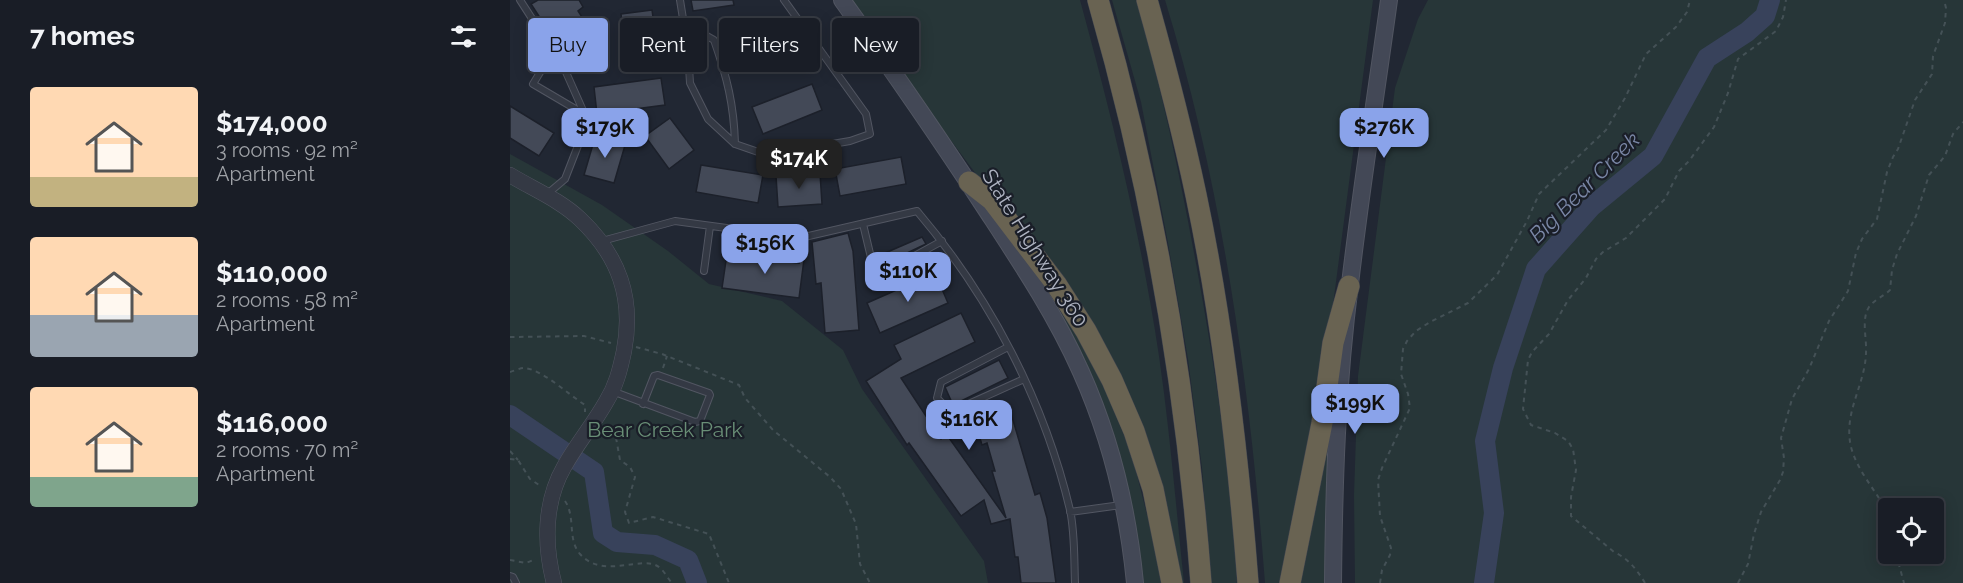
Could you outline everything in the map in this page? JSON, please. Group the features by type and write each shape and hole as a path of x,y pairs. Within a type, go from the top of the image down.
{"highway":[{"path":"1098,0 1128,108 1161,261 1186,426 1201,583"},
{"path":"1147,0 1180,122 1210,272 1234,427 1248,583"},
{"path":"969,182 992,200 1056,284 1086,331 1112,380 1134,431 1153,489 1172,583"},
{"path":"1290,583 1322,423 1333,344 1349,286"}],"main road":[{"name":"State Highway 360","path":"842,0 969,182 1057,321 1082,373 1098,417 1124,504 1131,541 1135,583"},
{"path":"1333,583 1338,422 1349,286 1389,0"}],"street":[{"path":"510,175 579,218 601,242 621,279 626,303 628,328 619,375 612,392 563,469 548,514 547,536 554,583"}],"lane":[{"path":"520,0 532,18"},
{"path":"680,0 683,18"},
{"path":"689,72 690,83 708,119 735,144 767,155 850,141 870,134 866,114 784,0"},
{"path":"707,36 714,40 728,81 734,118 735,144"},
{"path":"540,72 532,84 585,115"},
{"path":"545,196 565,178 579,143 585,115 566,72"},
{"path":"601,242 675,221 800,238 917,211 942,241 994,319 1024,379 1055,459 1070,512 1075,583"},
{"path":"863,224 873,266 876,271 880,272 887,271 942,241"},
{"path":"704,271 711,226"},
{"path":"1008,347 941,382 937,398 951,412 1024,379"},
{"path":"612,392 644,404 695,422 700,421 709,393 654,376 644,404"},
{"path":"1070,512 1124,504"},
{"path":"510,576 516,583"}],"path":[{"path":"1380,583 1382,570 1391,548 1380,516 1378,480 1410,408 1401,374 1402,355 1407,341 1416,331 1430,322 1468,303 1497,275 1539,194 1605,130 1625,98 1646,54 1676,27 1687,12 1690,0"},
{"path":"1645,583 1635,567 1571,516 1571,497 1576,470 1573,449 1568,441 1555,433 1536,428 1527,419 1523,409 1528,360 1553,327 1568,300 1586,278 1596,260 1603,252 1626,238 1665,199 1679,171 1714,127 1728,93 1738,59 1776,31 1783,17 1786,0"},
{"path":"1738,583 1748,564 1761,512 1783,472 1784,458 1781,438 1792,399 1809,369 1829,321 1848,291 1856,253 1862,239 1877,219 1890,164 1898,149 1915,100 1932,74 1933,56 1945,24 1944,0"},
{"path":"1880,498 1872,490 1858,466 1850,440 1850,416 1865,364 1865,319 1869,308 1890,290 1892,270 1897,254 1916,216 1929,175 1945,156 1953,134 1963,122"},
{"path":"510,337 584,336 617,344"},
{"path":"633,346 667,356 739,385 745,398 773,430 830,477 841,489 856,524 860,564 870,583"},
{"path":"660,376 667,356"},
{"path":"510,372 523,368 548,377 585,405 585,416 615,432 620,460 630,467 635,477 625,512 629,523 653,517 709,534 729,583"},
{"path":"510,451 530,479 545,488"},
{"path":"510,459 518,460"},
{"path":"561,497 569,507 570,530 578,551 585,559 618,567 648,563 660,567 672,583"},
{"path":"510,560 526,563 538,558 549,558"},
{"path":"1899,564 1904,583"}],"green space":[{"path":"852,0 1080,0 1125,177 1144,266 1159,356 1184,583 1177,583 1139,431 979,178 901,72 919,72 919,18 864,18"},
{"path":"1112,0 1136,0 1171,139 1199,280 1218,393 1228,469 1237,583 1211,583 1202,468 1188,359 1141,102"},
{"path":"1165,0 1373,0 1331,320 1284,583 1265,583 1251,436 1231,289 1203,143"},
{"path":"1428,0 1963,0 1963,583 1355,583 1354,495 1358,376 1395,88 1418,19"},
{"name":"Bear Creek Park","path":"510,154 602,205 668,251 709,284 782,301 843,350 862,389 984,561 988,583 510,583"},
{"path":"1049,289 1096,369 1132,455 1147,515 1154,523 1166,583 1142,583 1133,515 1047,290"},
{"path":"1323,448 1330,448 1327,583 1295,583"}],"building":[{"path":"538,0 579,0 583,7 578,11 583,18 540,18 531,4"},
{"path":"691,0 733,0 734,5 693,11"},
{"path":"652,10 653,18 622,18 621,14"},
{"path":"661,78 665,105 597,114 594,87"},
{"path":"812,84 822,110 763,134 752,107"},
{"path":"510,106 554,133 539,156 510,138"},
{"path":"670,118 694,150 669,169 645,136"},
{"path":"596,134 626,142 614,183 584,175"},
{"path":"901,157 906,184 840,196 835,169"},
{"path":"701,165 763,175 758,203 696,192"},
{"path":"820,173 822,204 778,207 776,176"},
{"path":"848,233 853,251 859,330 825,333 821,283 816,284 812,242"},
{"path":"922,237 926,244 888,262 885,253"},
{"path":"806,244 799,298 722,288 727,254 799,263 795,247"},
{"path":"935,273 948,303 880,333 867,303"},
{"path":"961,313 975,342 901,378 941,439 947,435 1006,518 992,471 995,471 987,443 982,445 975,421 1010,410 1035,495 1040,493 1047,518 1056,583 1021,583 1010,519 991,524 984,500 961,516 909,443 907,445 866,381 901,359 894,345"},
{"path":"999,360 1008,378 953,405 945,387"}],"waterway":[{"name":"Big Bear Creek","path":"1484,583 1494,513 1485,441 1503,368 1536,269 1591,207 1653,156 1707,58 1747,32 1765,16 1770,0"},
{"path":"510,415 594,472 603,533 617,542 655,545 688,560 697,583"}]}
